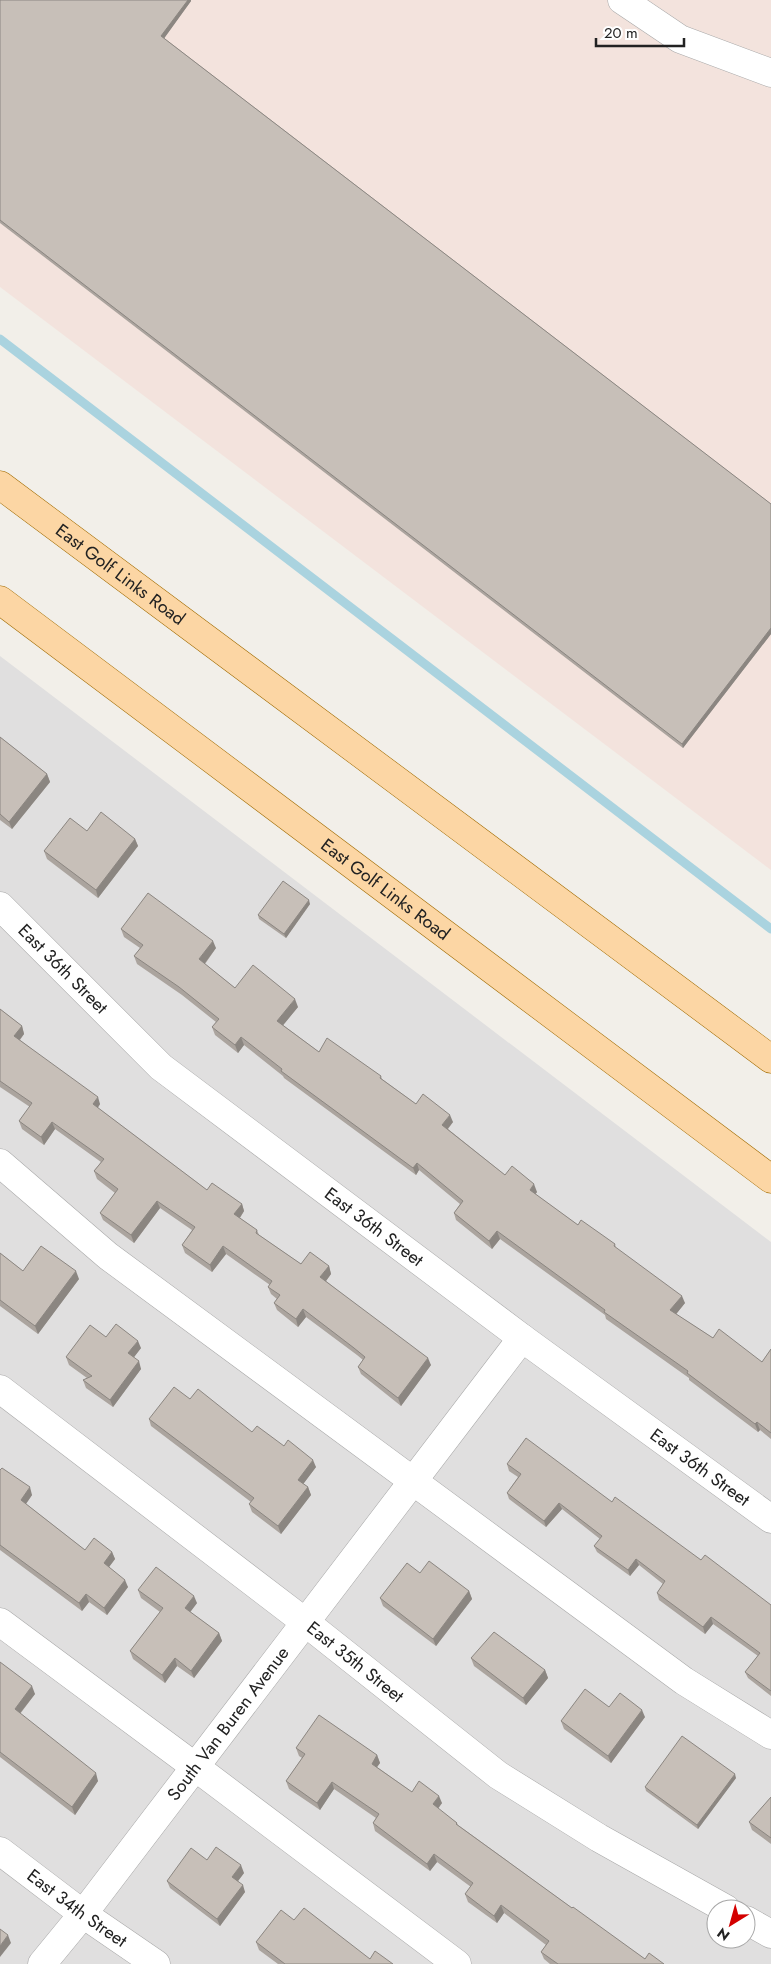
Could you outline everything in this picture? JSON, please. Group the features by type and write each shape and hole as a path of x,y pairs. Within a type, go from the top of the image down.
{"main road":[{"name":"East Golf Links Road","path":"0,485 771,1058"},
{"name":"East Golf Links Road","path":"0,600 771,1179"}],"street":[{"path":"622,0 680,39 771,73"},
{"name":"East 36th Street","path":"0,906 160,1067 522,1338 771,1518"},
{"path":"0,1163 108,1256 684,1681 771,1735"},
{"name":"South Van Buren Avenue","path":"42,1964 83,1914 522,1338"},
{"name":"East 35th Street","path":"0,1389 305,1622 498,1775 600,1838 708,1899"},
{"path":"0,1622 457,1964"},
{"name":"East 34th Street","path":"0,1851 83,1914 156,1964"},
{"path":"756,1926 771,1934"}],"shaded area":[{"path":"0,0 771,0 771,870 0,287"},
{"path":"0,656 771,1242 771,1964 0,1964"}],"building":[{"path":"0,0 188,0 161,36 771,504 771,628 682,744 0,220"},
{"path":"0,737 47,774 9,822 0,814"},
{"path":"101,812 135,839 96,890 44,851 70,818 87,831"},
{"path":"283,881 309,900 284,934 258,915"},
{"path":"148,893 213,941 199,959 235,988 253,965 295,999 277,1021 319,1052 327,1038 381,1076 380,1078 416,1104 423,1094 450,1115 442,1125 505,1175 512,1166 534,1184 530,1190 578,1225 581,1220 682,1296 670,1310 713,1338 719,1329 762,1362 771,1349 771,1433 757,1422 755,1424 687,1373 688,1371 604,1312 605,1310 497,1231 489,1241 454,1213 463,1201 417,1163 413,1168 281,1071 282,1069 241,1037 235,1045 212,1027 219,1019 179,987 134,956 143,945 121,929"},
{"path":"0,1009 22,1026 14,1036 98,1097 93,1104 207,1190 212,1183 242,1204 234,1214 257,1230 256,1233 301,1264 310,1252 329,1266 320,1277 428,1358 398,1398 358,1367 365,1357 354,1348 303,1309 296,1319 274,1303 280,1295 268,1287 272,1281 223,1246 210,1265 182,1245 195,1227 157,1201 131,1235 100,1213 118,1189 94,1171 104,1159 52,1122 41,1137 19,1121 32,1103 0,1081"},
{"path":"41,1246 76,1271 35,1326 0,1300 0,1253 23,1271"},
{"path":"116,1324 138,1341 128,1353 139,1361 110,1400 83,1380 92,1376 66,1357 90,1325 106,1337"},
{"path":"174,1387 190,1399 198,1389 252,1432 257,1426 284,1446 288,1440 313,1460 298,1480 308,1487 278,1526 249,1504 254,1498 149,1419"},
{"path":"526,1438 612,1502 615,1497 701,1560 705,1555 771,1605 771,1691 745,1672 760,1653 711,1617 703,1627 657,1593 665,1581 636,1559 628,1570 594,1546 602,1536 559,1503 544,1521 507,1493 521,1474 507,1464"},
{"path":"2,1468 30,1487 21,1500 85,1550 94,1538 112,1552 104,1563 125,1580 104,1608 86,1594 79,1603 0,1545 0,1470"},
{"path":"429,1561 469,1591 433,1639 380,1598 407,1563 420,1573"},
{"path":"156,1567 194,1596 185,1608 219,1633 191,1671 175,1658 162,1675 130,1651 163,1608 138,1590"},
{"path":"494,1632 545,1670 523,1698 471,1658"},
{"path":"0,1662 32,1686 15,1709 96,1773 72,1807 0,1752"},
{"path":"585,1689 609,1707 620,1693 642,1710 608,1756 561,1721"},
{"path":"319,1715 377,1755 372,1764 412,1792 419,1781 439,1796 433,1804 456,1824 645,1959 649,1953 664,1964 558,1964 541,1952 549,1941 501,1905 494,1916 465,1894 473,1883 434,1854 427,1864 373,1823 379,1814 332,1782 317,1803 286,1781 305,1754 296,1748"},
{"path":"682,1736 735,1774 697,1825 645,1787"},
{"path":"771,1797 771,1838 749,1822"},
{"path":"216,1847 241,1865 232,1877 243,1885 217,1919 167,1881 191,1848 207,1860"},
{"path":"304,1908 370,1959 375,1951 393,1964 285,1964 256,1942 281,1910 294,1920"},
{"path":"0,1929 8,1935 0,1946"}],"waterway":[{"path":"0,339 771,929"}]}
